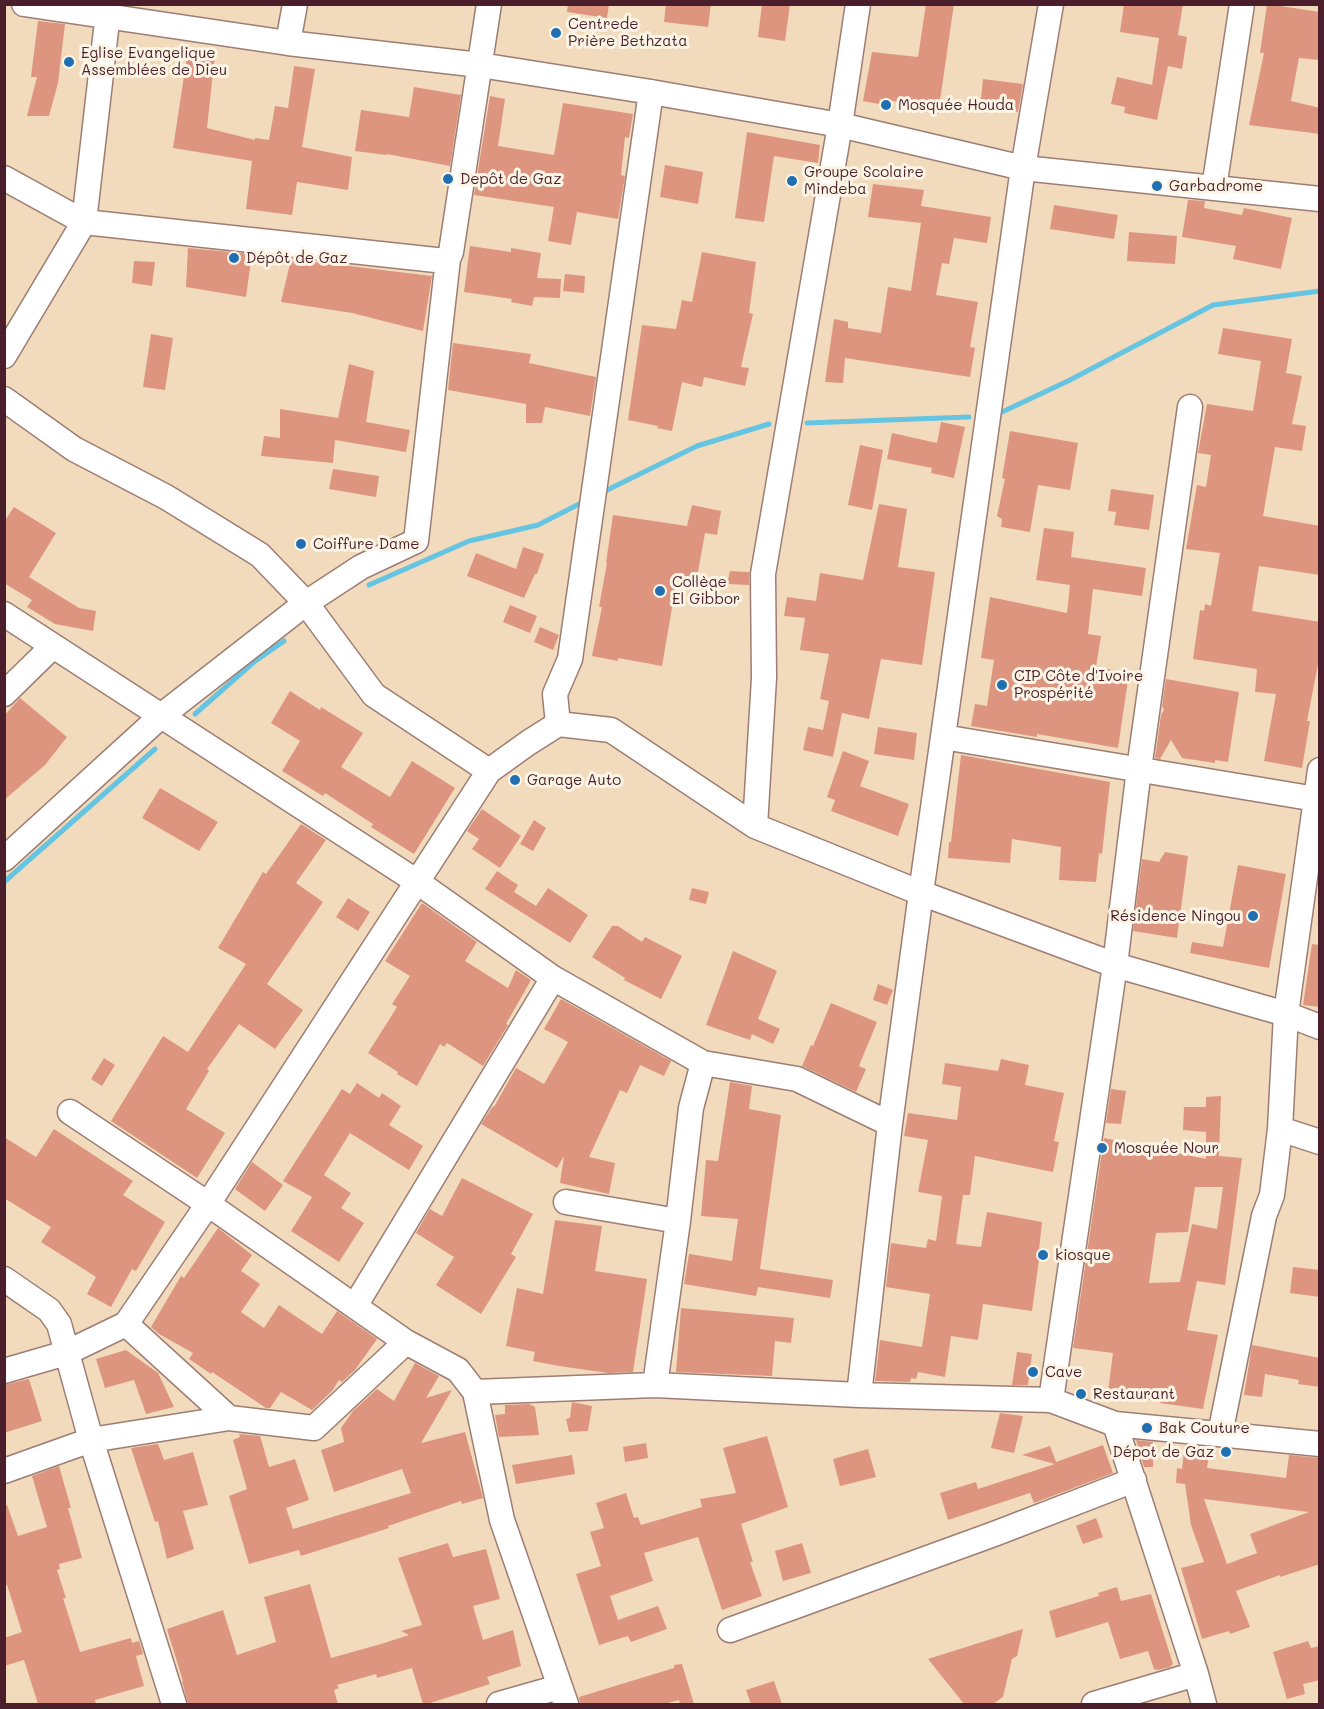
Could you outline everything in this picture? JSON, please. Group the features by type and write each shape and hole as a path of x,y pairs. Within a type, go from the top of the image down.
{"street":[{"path":"24,4 108,10 288,43 480,65 651,92 840,125 1023,168 1320,199"},
{"path":"288,43 295,4"},
{"path":"4,859 161,716 306,603 362,567 416,541 448,259 451,252 489,4"},
{"path":"755,826 764,678 763,574 840,125 858,4"},
{"path":"860,1395 890,1124 921,893 1023,168 1051,4"},
{"path":"1214,188 1242,4"},
{"path":"4,356 84,222 108,10"},
{"path":"558,724 555,694 570,659 651,92"},
{"path":"4,178 84,222 445,261 448,259"},
{"path":"4,399 74,449 166,497 260,555 306,603 374,694 489,771"},
{"path":"1051,1400 1115,965 1138,769 1190,406"},
{"path":"4,614 416,880 553,978 703,1063 797,1079 890,1124"},
{"path":"4,694 53,646"},
{"path":"4,1371 66,1353 126,1324 208,1204 416,880 489,771 558,724 611,730 755,826 921,893 1115,965 1286,1014 1320,1027"},
{"path":"943,737 1316,799"},
{"path":"1220,1434 1264,1216 1272,1195 1280,1129 1286,1014 1320,770"},
{"path":"355,1306 553,978"},
{"path":"655,1385 691,1108 703,1063"},
{"path":"70,1113 208,1204 406,1342 458,1370 475,1392 502,1520 562,1696 499,1704"},
{"path":"1280,1129 1320,1142"},
{"path":"566,1202 678,1221"},
{"path":"4,1279 49,1310 59,1324 91,1440 174,1704"},
{"path":"126,1324 229,1419"},
{"path":"4,1471 91,1440 229,1419 314,1428 406,1342"},
{"path":"475,1392 655,1385 860,1395 1051,1400 1115,1424 1320,1444"},
{"path":"1115,1424 1204,1704"},
{"path":"730,1630 994,1534 1134,1480"},
{"path":"1094,1704 1196,1674"}],"building":[{"path":"568,4 609,4 607,18 567,12"},
{"path":"666,4 711,4 708,27 664,22"},
{"path":"762,4 790,4 785,41 758,37"},
{"path":"926,4 954,4 938,114 910,110 911,104 880,99 879,104 863,101 872,52 918,57"},
{"path":"1124,4 1183,4 1178,35 1187,37 1182,69 1168,66 1157,120 1124,113 1125,107 1111,104 1117,77 1152,85 1159,38 1120,32"},
{"path":"1267,4 1320,12 1320,60 1299,58 1291,101 1320,108 1320,134 1249,125 1264,53 1260,53"},
{"path":"38,21 65,24 58,83 49,116 27,116 37,77 31,77"},
{"path":"188,50 215,54 207,128 255,140 255,138 269,140 275,106 288,108 294,66 315,69 302,147 352,157 348,190 297,182 292,215 246,209 252,161 173,148"},
{"path":"983,79 1023,84 1018,112 980,108"},
{"path":"414,87 461,95 450,166 387,154 355,151 361,110 409,117"},
{"path":"490,96 505,99 498,146 554,155 563,103 633,114 629,138 625,137 621,175 625,176 618,219 577,212 571,245 548,241 554,207 474,195"},
{"path":"747,132 820,145 818,163 774,156 764,222 735,218"},
{"path":"665,165 703,172 698,204 660,197"},
{"path":"873,184 924,190 921,206 991,217 987,243 954,238 949,264 942,263 936,295 978,302 970,347 975,348 970,377 845,358 843,383 825,382 834,319 848,322 848,328 881,333 888,287 911,291 921,223 868,217"},
{"path":"1188,200 1205,201 1204,208 1242,215 1244,208 1292,218 1281,269 1233,259 1236,246 1182,237"},
{"path":"1054,205 1118,215 1114,239 1050,229"},
{"path":"1129,232 1177,236 1175,264 1127,261"},
{"path":"470,246 511,252 511,248 541,253 537,278 561,279 560,298 534,297 532,306 511,302 512,299 464,292"},
{"path":"188,248 252,254 246,297 186,287"},
{"path":"702,252 756,262 749,313 753,314 741,367 749,368 745,386 704,377 702,387 682,382 672,431 628,420 642,325 676,329 682,300 692,302"},
{"path":"291,259 432,276 423,331 352,313 281,302"},
{"path":"134,261 155,262 152,286 132,283"},
{"path":"565,274 585,276 584,293 563,291"},
{"path":"1223,328 1292,339 1286,373 1302,376 1292,424 1306,426 1302,451 1275,447 1263,516 1320,526 1320,575 1259,566 1252,611 1320,622 1320,654 1307,721 1310,721 1302,768 1264,761 1276,694 1255,692 1257,669 1193,659 1200,610 1204,611 1205,604 1211,606 1220,553 1186,549 1197,485 1206,487 1211,455 1198,453 1207,404 1253,411 1261,361 1218,354"},
{"path":"151,334 173,338 165,390 143,387"},
{"path":"453,343 531,354 529,363 596,377 590,416 545,407 542,423 526,423 526,404 448,390"},
{"path":"349,364 374,371 366,422 410,430 406,452 335,440 333,463 261,456 264,436 280,438 280,409 338,418"},
{"path":"941,422 965,427 954,478 931,473 932,468 887,459 892,433 937,443"},
{"path":"1010,431 1078,443 1070,490 1038,485 1030,532 1001,527 1002,519 997,516 1005,479 1002,478"},
{"path":"860,445 883,450 872,510 848,505"},
{"path":"333,469 379,476 376,497 329,489"},
{"path":"1111,489 1154,495 1149,530 1114,525 1116,512 1108,511"},
{"path":"879,504 907,509 898,567 935,572 922,665 881,659 869,719 842,713 833,757 803,750 808,727 823,730 829,701 820,699 829,654 800,650 805,618 784,616 787,597 816,601 820,573 863,580"},
{"path":"692,505 721,511 717,535 705,533 696,583 677,579 662,666 592,656 602,607 599,607 613,515 687,526"},
{"path":"14,507 56,533 29,577 79,608 96,611 93,631 55,624 27,607 32,600 4,583 4,522"},
{"path":"1044,528 1074,532 1071,557 1146,568 1142,596 1093,589 1088,634 1101,636 1096,667 1129,673 1118,748 1037,734 1037,737 971,726 975,704 987,706 994,660 981,658 990,597 1067,613 1070,585 1036,580"},
{"path":"523,547 544,554 537,574 524,598 467,576 476,553 516,569"},
{"path":"730,571 749,572 749,585 727,584"},
{"path":"510,605 537,616 530,633 503,622"},
{"path":"540,627 559,635 553,650 534,642"},
{"path":"1166,679 1239,692 1228,762 1215,760 1215,763 1182,758 1171,740 1160,759 1155,758 1161,715 1164,710 1162,706"},
{"path":"290,691 363,733 341,767 390,797 412,761 455,788 414,854 371,827 373,824 325,793 323,796 282,771 300,741 271,723"},
{"path":"20,698 67,737 45,765 4,800 4,716"},
{"path":"878,727 917,733 914,760 874,754"},
{"path":"843,751 869,761 860,786 909,804 898,836 831,811 835,800 827,797"},
{"path":"961,755 1110,782 1102,854 1099,853 1096,882 1059,880 1061,847 1012,839 1010,863 948,858"},
{"path":"160,788 218,822 199,851 142,818"},
{"path":"482,809 521,836 500,868 472,849 479,839 467,831"},
{"path":"534,820 546,828 533,851 520,844"},
{"path":"301,824 326,840 296,883 323,902 267,984 303,1010 275,1049 239,1024 207,1069 209,1071 186,1109 225,1133 197,1178 111,1121 163,1036 188,1052 246,964 218,948 263,872 266,874"},
{"path":"1165,852 1188,856 1177,938 1133,931 1142,859 1159,862"},
{"name":"Résidence Ningou","path":"1238,865 1286,874 1269,968 1190,953 1192,942 1223,947"},
{"path":"497,871 518,885 514,892 536,906 548,888 588,915 570,943 485,889"},
{"path":"692,888 709,892 706,904 689,900"},
{"path":"348,898 370,912 358,931 336,917"},
{"path":"422,903 477,942 465,961 508,988 516,970 531,980 506,1024 508,1025 483,1066 447,1043 444,1047 440,1044 417,1086 368,1053 397,1007 392,1004 410,976 385,961"},
{"path":"612,926 618,926 642,942 645,937 682,956 661,999 624,980 625,978 592,957"},
{"path":"1312,944 1320,945 1320,1007 1303,1005"},
{"path":"733,951 777,971 758,1019 780,1029 773,1044 752,1034 750,1040 706,1025"},
{"path":"878,984 893,990 887,1005 873,1000"},
{"path":"561,999 671,1061 664,1076 640,1065 627,1093 620,1090 589,1157 615,1163 609,1194 560,1183 564,1156 557,1168 481,1124 494,1107 516,1068 544,1084 568,1042 544,1029"},
{"path":"831,1003 877,1022 859,1066 866,1069 856,1092 802,1066"},
{"path":"104,1058 115,1065 102,1086 91,1079"},
{"path":"1001,1059 1029,1065 1025,1085 1064,1093 1054,1141 1059,1142 1053,1172 975,1156 970,1195 963,1195 956,1244 981,1247 987,1212 1042,1222 1032,1311 983,1304 978,1340 951,1336 945,1377 918,1372 916,1379 911,1378 910,1382 875,1381 880,1340 922,1347 930,1294 886,1287 891,1243 926,1248 928,1239 936,1241 942,1196 918,1192 928,1140 904,1136 908,1113 957,1120 961,1087 942,1084 945,1063 998,1071"},
{"path":"730,1082 752,1086 749,1109 781,1115 760,1269 833,1280 830,1298 758,1287 756,1296 684,1284 689,1254 732,1261 738,1219 701,1216 706,1160 718,1161"},
{"path":"357,1083 379,1098 382,1093 401,1106 389,1125 423,1146 409,1170 350,1133 324,1175 351,1193 341,1208 364,1223 339,1262 291,1231 312,1197 283,1181 342,1089 350,1094"},
{"path":"1111,1089 1126,1091 1121,1124 1106,1123"},
{"path":"1221,1096 1219,1156 1242,1158 1225,1285 1197,1281 1187,1330 1218,1335 1203,1409 1160,1403 1160,1401 1130,1398 1107,1399 1113,1353 1073,1348 1104,1138 1206,1159 1206,1132 1183,1130 1184,1107 1206,1107 1206,1097","holes":["1195,1187 1223,1187 1217,1229 1192,1224 1180,1282 1149,1283 1156,1233 1188,1232"]},
{"path":"54,1129 133,1181 123,1195 165,1222 136,1271 132,1269 111,1307 87,1294 96,1277 41,1242 51,1227 4,1198 4,1137 36,1157"},
{"path":"252,1162 283,1185 265,1211 235,1189"},
{"path":"462,1178 533,1214 511,1254 516,1257 481,1314 436,1285 454,1257 416,1233 430,1209 442,1216"},
{"path":"555,1220 602,1226 595,1271 647,1279 633,1372 608,1373 533,1361 535,1352 506,1346 517,1288 543,1294"},
{"path":"218,1228 252,1255 241,1271 260,1284 241,1312 264,1328 279,1305 322,1334 337,1311 377,1339 355,1370 342,1382 339,1380 332,1391 312,1410 281,1392 270,1408 266,1408 189,1359 193,1353 151,1327 181,1276 184,1278"},
{"path":"1293,1267 1320,1270 1320,1297 1290,1293"},
{"path":"681,1308 794,1318 791,1343 775,1341 772,1376 676,1372"},
{"path":"1252,1345 1320,1358 1320,1387 1298,1384 1299,1380 1265,1374 1262,1397 1244,1395"},
{"path":"126,1350 158,1373 174,1407 146,1414 134,1380 105,1388 96,1359"},
{"path":"1017,1352 1032,1354 1028,1385 1012,1385"},
{"path":"415,1363 439,1376 426,1398 452,1390 421,1443 465,1432 483,1498 462,1504 461,1501 388,1526 389,1528 301,1556 299,1550 249,1564 229,1496 247,1489 233,1440 240,1437 239,1434 260,1436 269,1467 295,1459 309,1500 286,1508 293,1529 411,1493 402,1469 334,1492 321,1450 344,1442 341,1428 353,1411 377,1389 394,1401"},
{"path":"29,1379 42,1421 4,1433 4,1385"},
{"path":"572,1402 592,1406 588,1431 569,1432 566,1419 570,1418"},
{"path":"529,1404 535,1407 539,1435 499,1437 495,1415 505,1414 505,1405"},
{"path":"1000,1413 1023,1416 1014,1453 991,1448"},
{"path":"767,1436 788,1507 741,1524 753,1562 750,1562 762,1596 722,1610 698,1537 644,1553 653,1581 610,1596 618,1620 658,1606 667,1629 631,1642 628,1636 599,1645 576,1574 601,1566 590,1532 604,1528 596,1503 626,1493 634,1518 638,1517 641,1525 702,1507 700,1499 736,1493 723,1448"},
{"path":"1136,1440 1153,1442 1153,1467 1144,1467"},
{"path":"646,1443 648,1458 625,1462 623,1447"},
{"path":"158,1444 164,1460 193,1452 208,1505 183,1511 194,1549 167,1559 158,1521 155,1522 131,1448"},
{"path":"1103,1445 1113,1473 1034,1503 1030,1493 948,1520 940,1493 976,1482 978,1489 1055,1464 1022,1455 1050,1446 1056,1462"},
{"path":"1185,1445 1210,1448 1207,1468 1286,1478 1289,1455 1320,1458 1320,1564 1236,1591 1250,1627 1230,1634 1229,1631 1202,1639 1181,1568 1204,1562 1191,1525 1185,1484 1176,1483 1177,1468 1182,1469","holes":["1204,1499 1309,1512 1250,1534 1257,1553 1227,1564"]},
{"path":"868,1449 876,1477 840,1486 833,1459"},
{"path":"572,1455 575,1474 516,1484 512,1465"},
{"path":"59,1466 82,1558 59,1564 60,1569 57,1570 80,1652 131,1638 132,1643 139,1641 143,1654 136,1656 144,1686 95,1700 96,1704 38,1704 24,1660 4,1666 4,1638 22,1632 7,1585 4,1586 4,1505 7,1505 18,1536 47,1527 32,1476"},
{"path":"1096,1518 1103,1537 1083,1544 1076,1526"},
{"path":"448,1543 453,1557 486,1549 500,1599 473,1606 483,1640 513,1630 521,1666 487,1677 490,1684 427,1704 423,1704 412,1668 377,1678 376,1674 337,1685 339,1688 334,1690 338,1704 188,1704 167,1629 223,1610 237,1655 276,1642 264,1597 310,1584 331,1658 381,1644 409,1635 401,1631 422,1625 398,1558"},
{"path":"802,1543 811,1573 783,1581 775,1551"},
{"path":"1117,1587 1121,1601 1151,1594 1173,1664 1170,1667 1154,1669 1148,1651 1120,1659 1108,1622 1056,1638 1049,1611 1099,1596 1098,1593"},
{"path":"1023,1629 1017,1656 1012,1659 1003,1697 993,1704 964,1704 928,1659"},
{"path":"1308,1641 1311,1648 1320,1646 1320,1680 1303,1684 1305,1694 1287,1699 1273,1652"},
{"path":"682,1664 694,1704 680,1704 679,1700 664,1704 580,1704 579,1697"},
{"path":"774,1681 782,1704 751,1704 746,1690"}],"waterway":[{"path":"1000,413 1068,381 1213,305 1320,291"},
{"path":"807,423 969,417"},
{"path":"601,493 697,446 769,424"},
{"path":"369,585 469,541 538,525 585,501"},
{"path":"195,714 254,662 284,641"},
{"path":"4,882 155,749"}],"place":[{"name":"Centrede Prière Bethzata","path":"556,33"},
{"name":"Eglise Evangelique Assemblées de Dieu","path":"69,62"},
{"name":"Mosquée Houda","path":"886,105"},
{"name":"Depôt de Gaz","path":"448,179"},
{"name":"Groupe Scolaire Mindeba","path":"792,181"},
{"name":"Garbadrome","path":"1157,186"},
{"name":"Dépôt de Gaz","path":"234,258"},
{"name":"Coiffure Dame","path":"301,544"},
{"name":"Collège El Gibbor","path":"660,591"},
{"name":"CIP Côte d'Ivoire Prospérité","path":"1002,685"},
{"name":"Garage Auto","path":"515,780"},
{"name":"Résidence Ningou","path":"1253,916"},
{"name":"Mosquée Nour","path":"1102,1148"},
{"name":"kiosque","path":"1043,1255"},
{"name":"Cave","path":"1033,1372"},
{"name":"Restaurant","path":"1081,1394"},
{"name":"Bak Couture","path":"1147,1428"},
{"name":"Dépot de Gaz","path":"1226,1452"}]}
